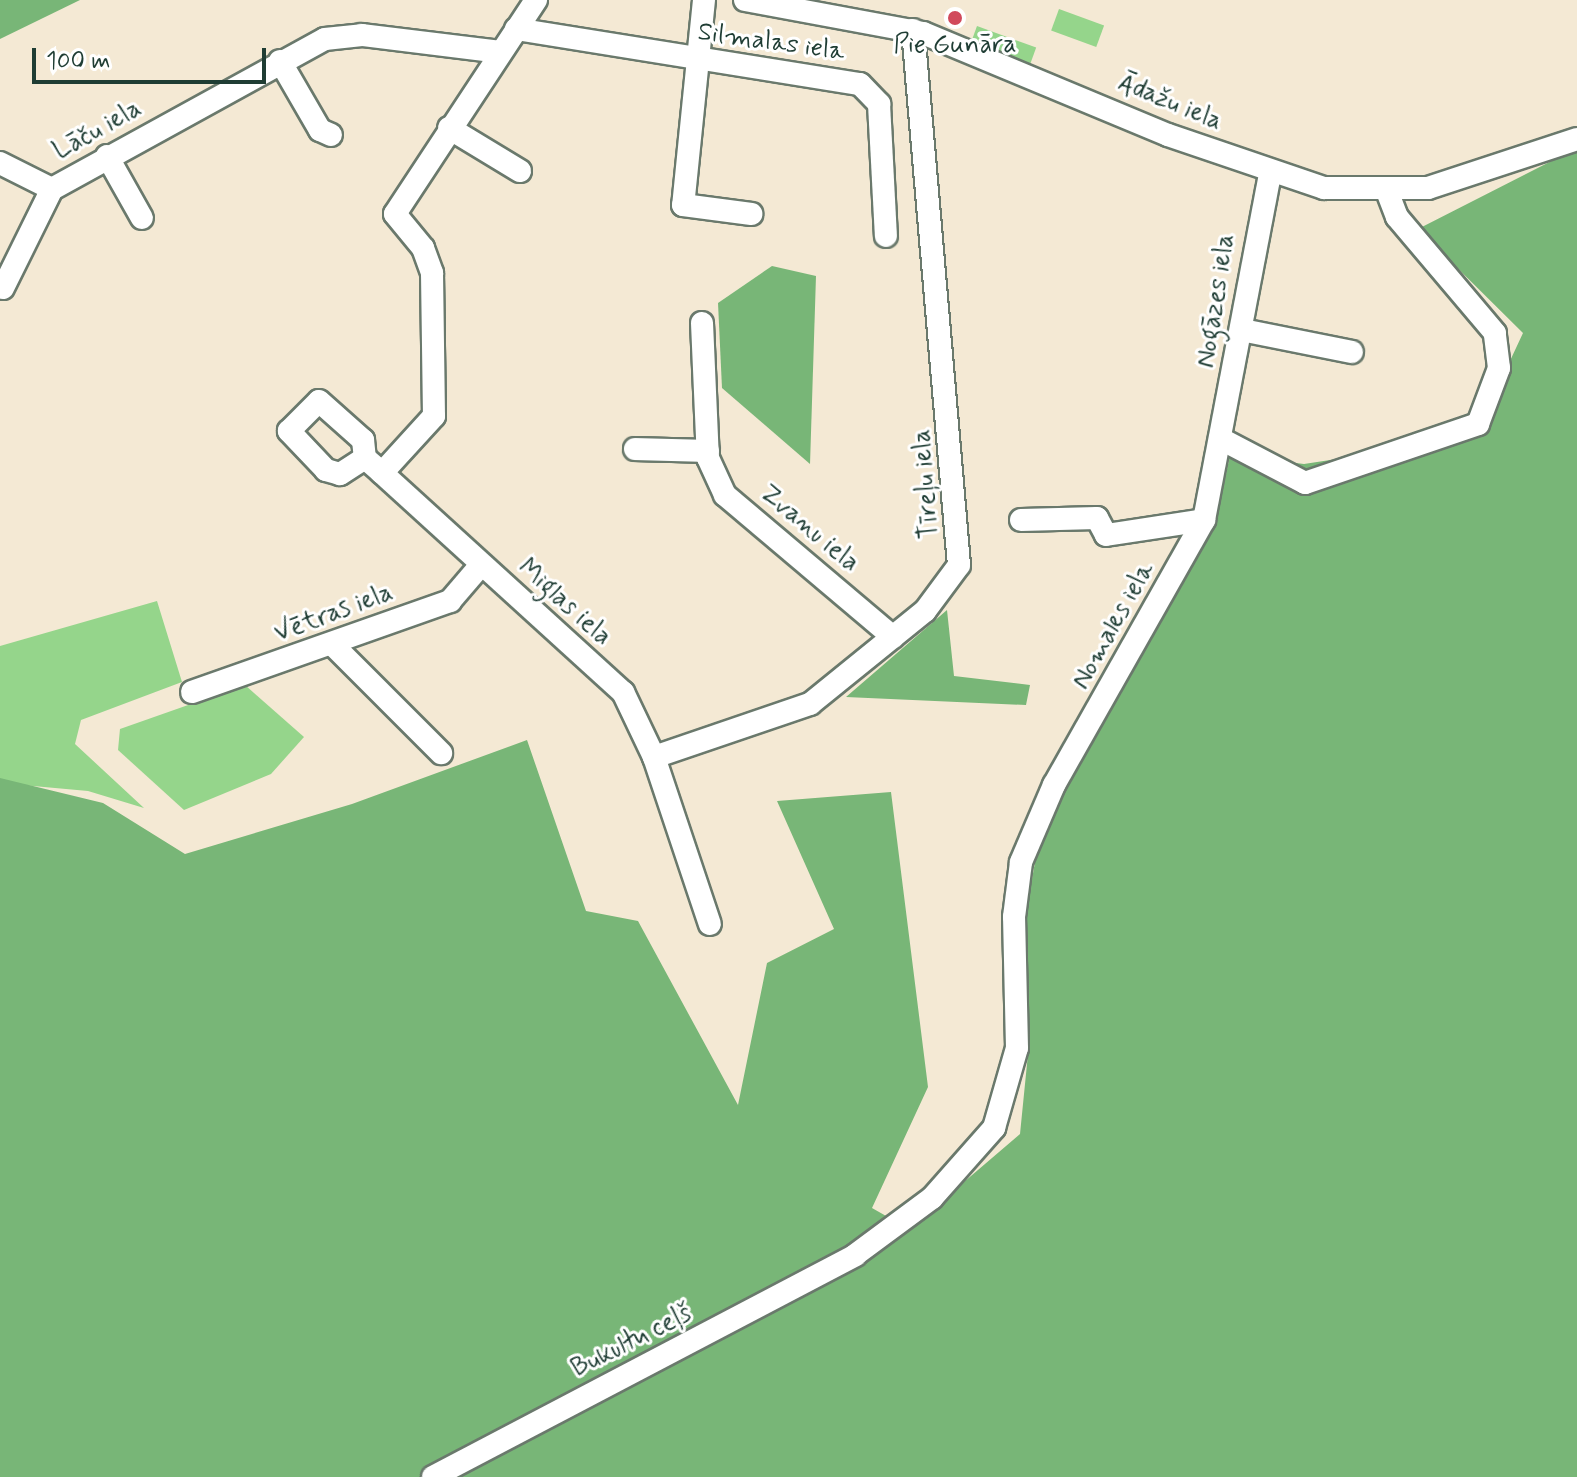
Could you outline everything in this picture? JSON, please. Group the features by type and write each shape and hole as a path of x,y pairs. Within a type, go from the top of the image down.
{"street":[{"path":"520,171 449,128 536,0"},
{"path":"704,0 694,61 683,205 751,214"},
{"name":"Ādažu iela","path":"745,0 913,30 1270,173 1324,188 1388,193 1428,188 1577,139"},
{"name":"Silmalas iela","path":"516,29 694,61 860,84 871,92 879,104 886,236"},
{"name":"Tīreļu iela","path":"654,757 810,704 947,589 960,551 913,30"},
{"name":"Lāču iela","path":"3,288 52,189 107,156 325,39 362,35 500,52"},
{"path":"280,61 320,130 331,135"},
{"name":"Miglas iela","path":"449,128 395,214 423,248 432,273 434,416 373,466 480,566 623,692 654,757 710,924"},
{"path":"107,156 142,218"},
{"path":"0,163 52,189"},
{"name":"Nogāzes iela","path":"1221,439 1270,173"},
{"path":"1221,439 1305,483 1478,424 1499,368 1495,333 1397,217 1388,193"},
{"name":"Zvanu iela","path":"702,323 708,451 725,495 893,637"},
{"path":"1242,330 1352,352"},
{"name":"Nomales iela","path":"1019,1019 1014,917 1031,831 1204,520 1221,439"},
{"path":"635,449 708,451"},
{"path":"1021,520 1097,518 1106,535 1204,520"},
{"name":"Vētras iela","path":"192,692 333,645 450,601 480,566"},
{"path":"333,645 441,753"},
{"name":"Bukultu ceļš","path":"433,1477 855,1255 932,1198 994,1128 1019,1019"}],"green space":[{"path":"0,0 80,0 0,39"},
{"path":"1059,9 1104,25 1096,47 1051,31"},
{"path":"977,26 1036,48 1030,64 971,43"},
{"path":"1577,148 1577,1477 0,1477 0,778 103,803 185,854 352,804 527,740 586,911 638,921 738,1105 767,963 834,929 777,801 891,792 928,1087 872,1208 909,1229 1020,1134 1029,1044 1024,924 1035,862 1064,785 1215,527 1230,455 1304,464 1474,438 1523,333 1418,229"},
{"path":"772,266 816,276 810,464 722,388 718,303"},
{"path":"157,601 182,682 81,720 75,744 144,808 88,791 0,783 0,646"},
{"path":"947,610 954,676 1030,685 1026,705 846,697"},
{"path":"245,685 304,737 271,774 184,810 118,750 120,729"}],"place":[{"name":"Pie Gunāra","path":"955,18"}]}
